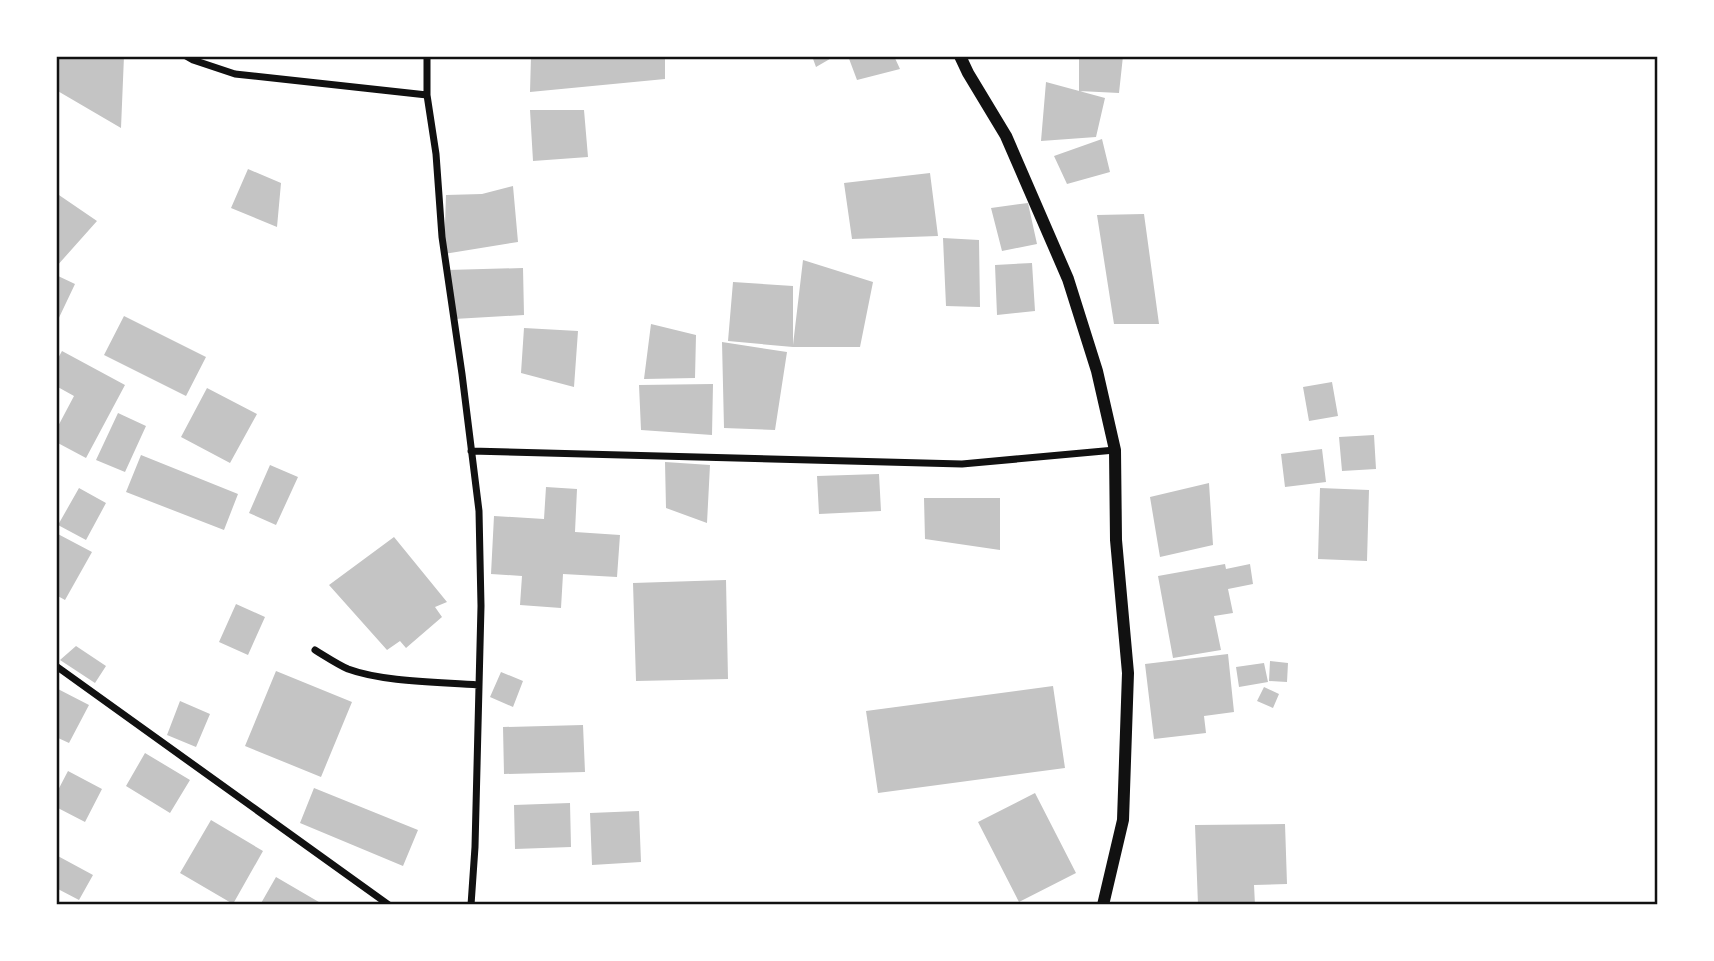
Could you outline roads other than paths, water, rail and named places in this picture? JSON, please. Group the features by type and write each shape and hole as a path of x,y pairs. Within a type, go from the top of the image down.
{"street":[{"path":"186,56 235,74 428,95"},
{"path":"427,56 428,95 436,154 442,237 479,511 481,606 471,905"},
{"path":"960,56 1006,136 1068,279 1097,370 1115,450 1116,540 1128,673 1123,820 1103,905"},
{"path":"471,451 962,464 1115,450"},
{"path":"315,650 348,668 378,676 478,685"},
{"path":"56,666 389,905"}]}
